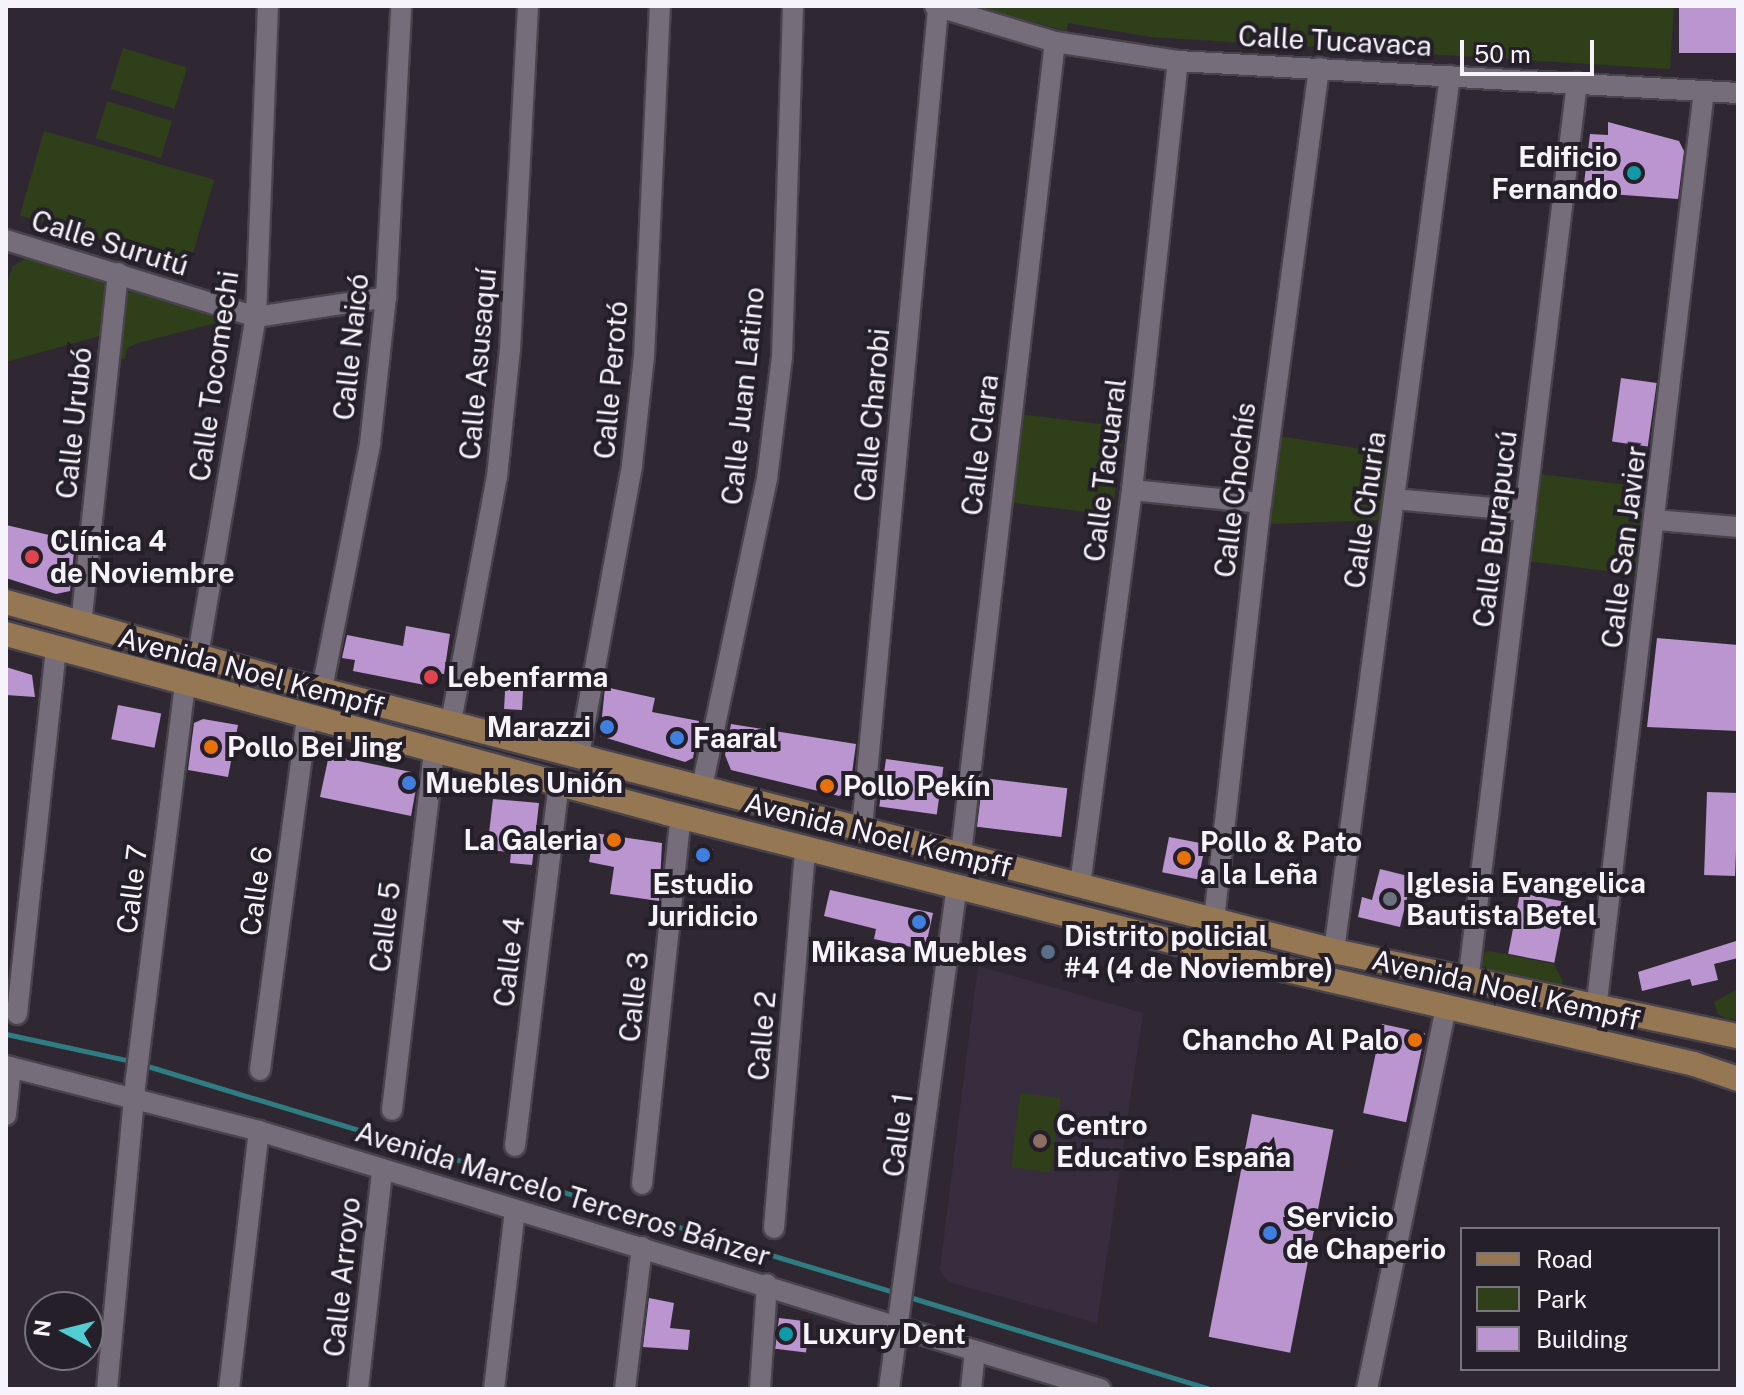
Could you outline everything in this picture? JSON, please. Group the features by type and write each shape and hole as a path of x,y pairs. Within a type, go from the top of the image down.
{"main road":[{"name":"Avenida Noel Kempff","path":"6,602 295,683 1334,951 1596,1010 1738,1036"},
{"path":"109,633 124,648 168,667 185,687 206,680 295,683"},
{"name":"Avenida Noel Kempff","path":"9,634 185,687 674,815 1261,964 1694,1064 1738,1079"},
{"path":"444,755 474,752 541,765 579,755 583,767 596,778 674,815"},
{"path":"868,830 940,868 957,885 996,876 1073,883"},
{"path":"1261,964 1320,969 1327,967 1334,951"},
{"path":"1365,989 1375,973 1460,980"},
{"path":"1485,1018 1568,1020 1596,1010"}],"street":[{"name":"Calle Tocomechi","path":"198,655 256,317 268,6"},
{"name":"Calle Naicó","path":"322,689 370,444 386,297 401,6"},
{"name":"Calle Asusaquí","path":"451,722 497,477 510,350 528,6"},
{"name":"Calle Perotó","path":"579,755 632,465 643,373 660,6"},
{"name":"Calle Juan Latino","path":"702,787 767,479 782,357 793,6"},
{"name":"Calle Tucavaca","path":"946,8 1055,42 1178,61 1738,93"},
{"name":"Calle Charobi","path":"868,830 946,8"},
{"name":"Calle Clara","path":"961,854 1055,42"},
{"name":"Calle Tacuaral","path":"1073,883 1132,490 1178,61"},
{"name":"Calle Chochís","path":"1214,920 1261,503 1319,68"},
{"name":"Calle Churia","path":"1334,951 1450,76"},
{"name":"Calle Burapucú","path":"1460,980 1525,511 1577,83"},
{"name":"Calle San Javier","path":"1596,1010 1704,91"},
{"name":"Calle Surutú","path":"6,240 256,317 386,297"},
{"name":"Calle Urubó","path":"81,625 118,273"},
{"path":"1132,490 1261,503"},
{"path":"1394,499 1525,511"},
{"path":"1656,520 1738,527"},
{"path":"17,1014 56,649"},
{"name":"Calle 7","path":"107,1389 140,1045 185,687"},
{"name":"Calle 6","path":"260,1070 307,720"},
{"name":"Calle 5","path":"392,1110 444,755"},
{"name":"Calle 4","path":"515,1146 559,784"},
{"name":"Calle 3","path":"642,1184 674,815"},
{"name":"Calle 2","path":"774,1228 805,848"},
{"name":"Calle 1","path":"889,1389 899,1315 909,1273 957,885"},
{"path":"1367,1389 1446,1009"},
{"path":"6,1115 8,1067"},
{"name":"Avenida Marcelo Terceros Bánzer","path":"8,1067 137,1088 259,1131 515,1211 767,1284 899,1315 975,1352 1100,1389"},
{"path":"229,1389 259,1131"},
{"name":"Calle Arroyo","path":"358,1389 382,1171"},
{"path":"494,1389 515,1211"},
{"path":"625,1389 642,1247"},
{"path":"760,1389 767,1284"},
{"path":"971,1389 975,1352"}],"shaded area":[{"name":"Centro Educativo España","path":"978,966 1143,1013 1097,1323 948,1282 940,1269"}],"green space":[{"path":"974,6 1674,6 1670,69 1151,37 1068,23 1066,31"},
{"path":"123,48 187,68 175,109 110,89"},
{"path":"107,101 172,121 161,158 96,138"},
{"path":"44,131 214,180 190,264 20,216"},
{"path":"26,258 93,274 104,282 108,295 103,335 6,362 6,288 12,267"},
{"path":"143,287 224,310 239,323 228,320 138,343 127,348 125,359 115,359 124,294"},
{"path":"1019,414 1123,427 1112,515 1008,502"},
{"path":"1278,436 1389,453 1381,520 1269,524"},
{"path":"1539,474 1650,488 1639,575 1528,561"},
{"path":"1490,951 1554,964 1563,982 1559,987 1487,972 1480,964 1482,953"},
{"path":"1738,989 1738,1020 1718,1014 1714,1002"},
{"path":"1020,1093 1061,1098 1052,1172 1011,1167"}],"building":[{"path":"1679,6 1738,6 1738,53 1679,53"},
{"name":"Edificio Fernando","path":"1608,122 1679,141 1684,151 1678,199 1583,192 1590,134 1608,135"},
{"path":"1621,378 1657,383 1648,446 1612,441"},
{"path":"6,525 75,541 70,591 56,594 6,578"},
{"path":"406,626 450,634 444,674 437,673 430,686 353,671 355,660 342,658 347,635 403,646"},
{"path":"1657,638 1738,645 1738,731 1647,727"},
{"path":"6,667 32,675 35,697 6,695"},
{"path":"506,672 524,673 522,710 504,709"},
{"path":"605,687 655,698 652,712 699,721 693,758 685,762 600,736"},
{"path":"118,705 161,713 155,748 111,739"},
{"name":"Pollo Bei Jing","path":"203,719 238,725 228,777 188,770 194,723"},
{"path":"731,724 856,744 850,788 839,796 731,770 725,755"},
{"path":"329,755 411,772 417,783 411,816 320,797"},
{"path":"886,759 943,767 937,815 879,807"},
{"path":"983,778 1067,788 1061,837 977,827"},
{"path":"1707,792 1738,793 1735,876 1704,875"},
{"path":"493,799 539,803 532,865 510,863 511,852 487,850"},
{"path":"594,833 662,843 659,901 610,894 614,867 589,862"},
{"name":"Pollo & Pato a la Leña","path":"1169,837 1205,844 1198,879 1162,872"},
{"name":"Estudio Juridicio","path":"696,846 713,849 710,864 693,861"},
{"name":"Iglesia Evangelica Bautista Betel","path":"1380,869 1412,877 1400,927 1358,917 1362,897 1372,900"},
{"path":"830,890 933,913 925,950 874,939 876,929 824,916"},
{"path":"1520,893 1566,902 1554,963 1508,954"},
{"path":"1736,941 1738,958 1714,964 1718,980 1692,986 1690,979 1642,991 1638,972"},
{"path":"1382,1024 1425,1033 1406,1122 1363,1113"},
{"name":"Servicio de Chaperio","path":"1252,1114 1333,1130 1290,1353 1209,1337"},
{"path":"649,1298 674,1303 670,1328 690,1330 688,1350 643,1347"},
{"path":"779,1318 810,1322 806,1353 775,1349"}],"waterway":[{"path":"6,1034 135,1062"},
{"path":"144,1065 897,1293"},
{"path":"906,1296 1211,1389"}],"place":[{"name":"Edificio Fernando","path":"1634,173"},
{"name":"Clínica 4 de Noviembre","path":"32,557"},
{"name":"Lebenfarma","path":"431,677"},
{"name":"Marazzi","path":"607,727"},
{"name":"Faaral","path":"677,738"},
{"name":"Pollo Bei Jing","path":"211,747"},
{"name":"Muebles Unión","path":"409,783"},
{"name":"Pollo Pekín","path":"827,786"},
{"name":"La Galeria","path":"614,840"},
{"name":"Estudio Juridicio","path":"703,855"},
{"name":"Pollo & Pato a la Leña","path":"1184,858"},
{"name":"Iglesia Evangelica Bautista Betel","path":"1390,899"},
{"name":"Mikasa Muebles","path":"919,922"},
{"name":"Distrito policial #4 (4 de Noviembre)","path":"1048,952"},
{"name":"Chancho Al Palo","path":"1415,1040"},
{"name":"Centro Educativo España","path":"1040,1141"},
{"name":"Servicio de Chaperio","path":"1270,1233"},
{"name":"Luxury Dent","path":"786,1334"}]}
